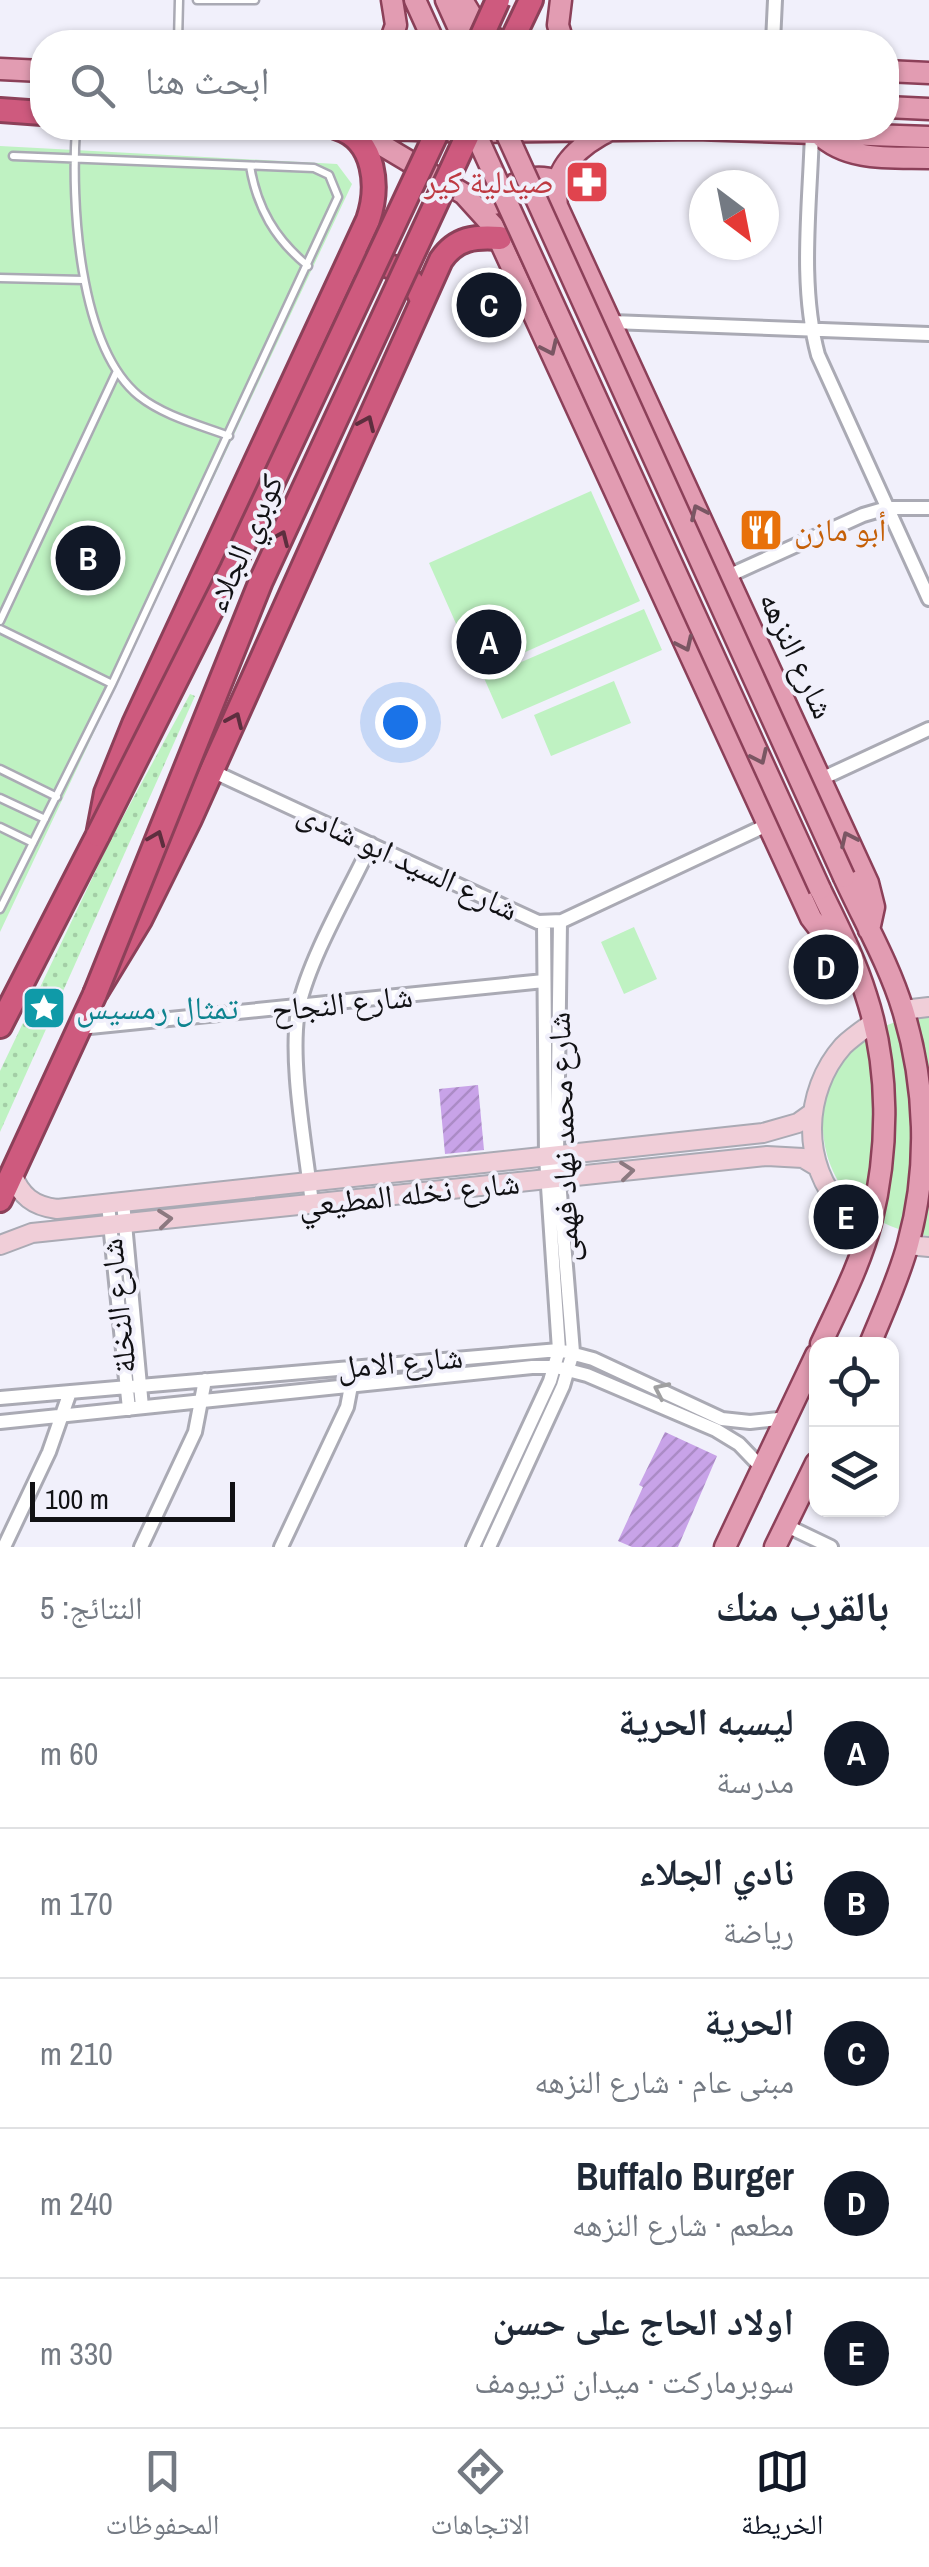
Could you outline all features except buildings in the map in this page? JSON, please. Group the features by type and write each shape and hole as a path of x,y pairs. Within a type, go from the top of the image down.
{"highway":[{"path":"484,30 498,0"},
{"path":"517,30 531,0"},
{"path":"0,110 30,111"},
{"path":"0,1026 98,836 106,793 128,736 371,212 375,180 365,150 354,140"},
{"name":"كوبري الجلاء","path":"98,836 232,569 433,140"},
{"name":"كوبري الجلاء","path":"95,994 261,581 466,140"},
{"path":"0,1200 95,994 140,920 212,771 422,300 451,248 472,237 500,238"},
{"path":"347,268 374,262 392,266 408,276 422,300"}],"main road":[{"path":"392,0 396,16 393,30"},
{"path":"414,0 428,30"},
{"path":"446,0 460,30"},
{"path":"462,0 485,30"},
{"path":"560,30 562,0"},
{"path":"0,69 30,70"},
{"path":"899,72 929,73"},
{"path":"899,107 929,108"},
{"path":"899,136 929,137"},
{"path":"373,140 464,194 487,217 500,238 816,927 824,935 846,943"},
{"path":"477,140 846,943 874,1022 882,1073 884,1137 869,1228 855,1270 824,1337"},
{"path":"509,140 869,930"},
{"path":"487,217 502,192 537,177 557,180 581,148 594,140"},
{"path":"824,140 858,154 929,158"},
{"name":"شارع النزهه","path":"557,180 560,213 873,894 869,930 903,1010 917,1068 923,1133 918,1246 873,1337"},
{"path":"725,1547 809,1370"},
{"path":"775,1547 809,1477"}],"street":[{"path":"773,30 775,0"},
{"path":"815,140 808,294 811,329 818,355 929,600"},
{"path":"612,322 929,334"},
{"path":"728,576 863,515 888,508 929,508"},
{"path":"821,779 929,730"},
{"name":"شارع السيد ابو شادى","path":"212,771 544,922 560,922 768,824"},
{"path":"312,1204 296,1049 299,1008 310,974 371,844"},
{"name":"شارع محمد نهاد فهمى","path":"544,922 551,1156 566,1351 562,1368"},
{"name":"شارع محمد نهاد فهمى","path":"551,1156 560,922"},
{"name":"شارع النجاح","path":"80,1028 544,981"},
{"path":"903,1010 929,1007"},
{"path":"869,1228 845,1211 829,1190 818,1167 811,1131 823,1076 844,1045 874,1022"},
{"name":"شارع نخله المطيعي","path":"12,1174 28,1200 57,1210 763,1133 798,1123 812,1113"},
{"name":"شارع نخله المطيعي","path":"0,1245 32,1233 767,1156 803,1158 818,1167"},
{"name":"شارع النخلة","path":"115,1203 135,1408"},
{"name":"شارع الامل","path":"0,1398 566,1351 722,1419 750,1422 786,1418"},
{"path":"281,1547 347,1407 350,1366"},
{"path":"472,1547 562,1368"},
{"path":"488,1547 562,1368"},
{"name":"شارع الامل","path":"0,1422 562,1368 729,1436 762,1468"},
{"path":"142,1547 195,1432 205,1380"},
{"path":"4,1547 70,1392"},
{"path":"785,1525 830,1547"}],"lane":[{"path":"179,30 180,0"},
{"path":"197,0 255,0"},
{"path":"75,140 77,238 84,280 117,371 128,386 160,409 230,436"},
{"path":"0,909 112,684 338,202 338,191 329,174 314,168 13,156"},
{"path":"250,166 268,222 308,266"},
{"path":"0,278 84,280"},
{"path":"0,622 117,371"},
{"path":"0,629 112,684"},
{"path":"0,770 57,796"},
{"path":"0,798 45,819"},
{"path":"0,827 33,842"}],"green space":[{"path":"0,146 337,164 352,184 0,932"},
{"path":"591,491 640,601 478,673 429,563"},
{"path":"644,609 662,650 502,719 484,678"},
{"path":"614,681 631,723 551,756 534,715"},
{"path":"190,694 195,696 0,1132 0,1071 110,841"},
{"path":"634,927 657,979 624,994 601,942"},
{"path":"929,1016 929,1236 881,1222 848,1195 829,1160 823,1122 830,1084 851,1051 884,1027"}],"place":[{"name":"صيدلية كير","path":"587,182"},
{"name":"الحرية","path":"489,305"},
{"name":"أبو مازن","path":"761,530"},
{"name":"نادي الجلاء","path":"88,558"},
{"name":"ليسبه الحرية","path":"489,642"},
{"name":"Buffalo Burger","path":"826,967"},
{"name":"تمثال رمسيس","path":"44,1008"},
{"name":"اولاد الحاج على حسن","path":"846,1217"}]}
